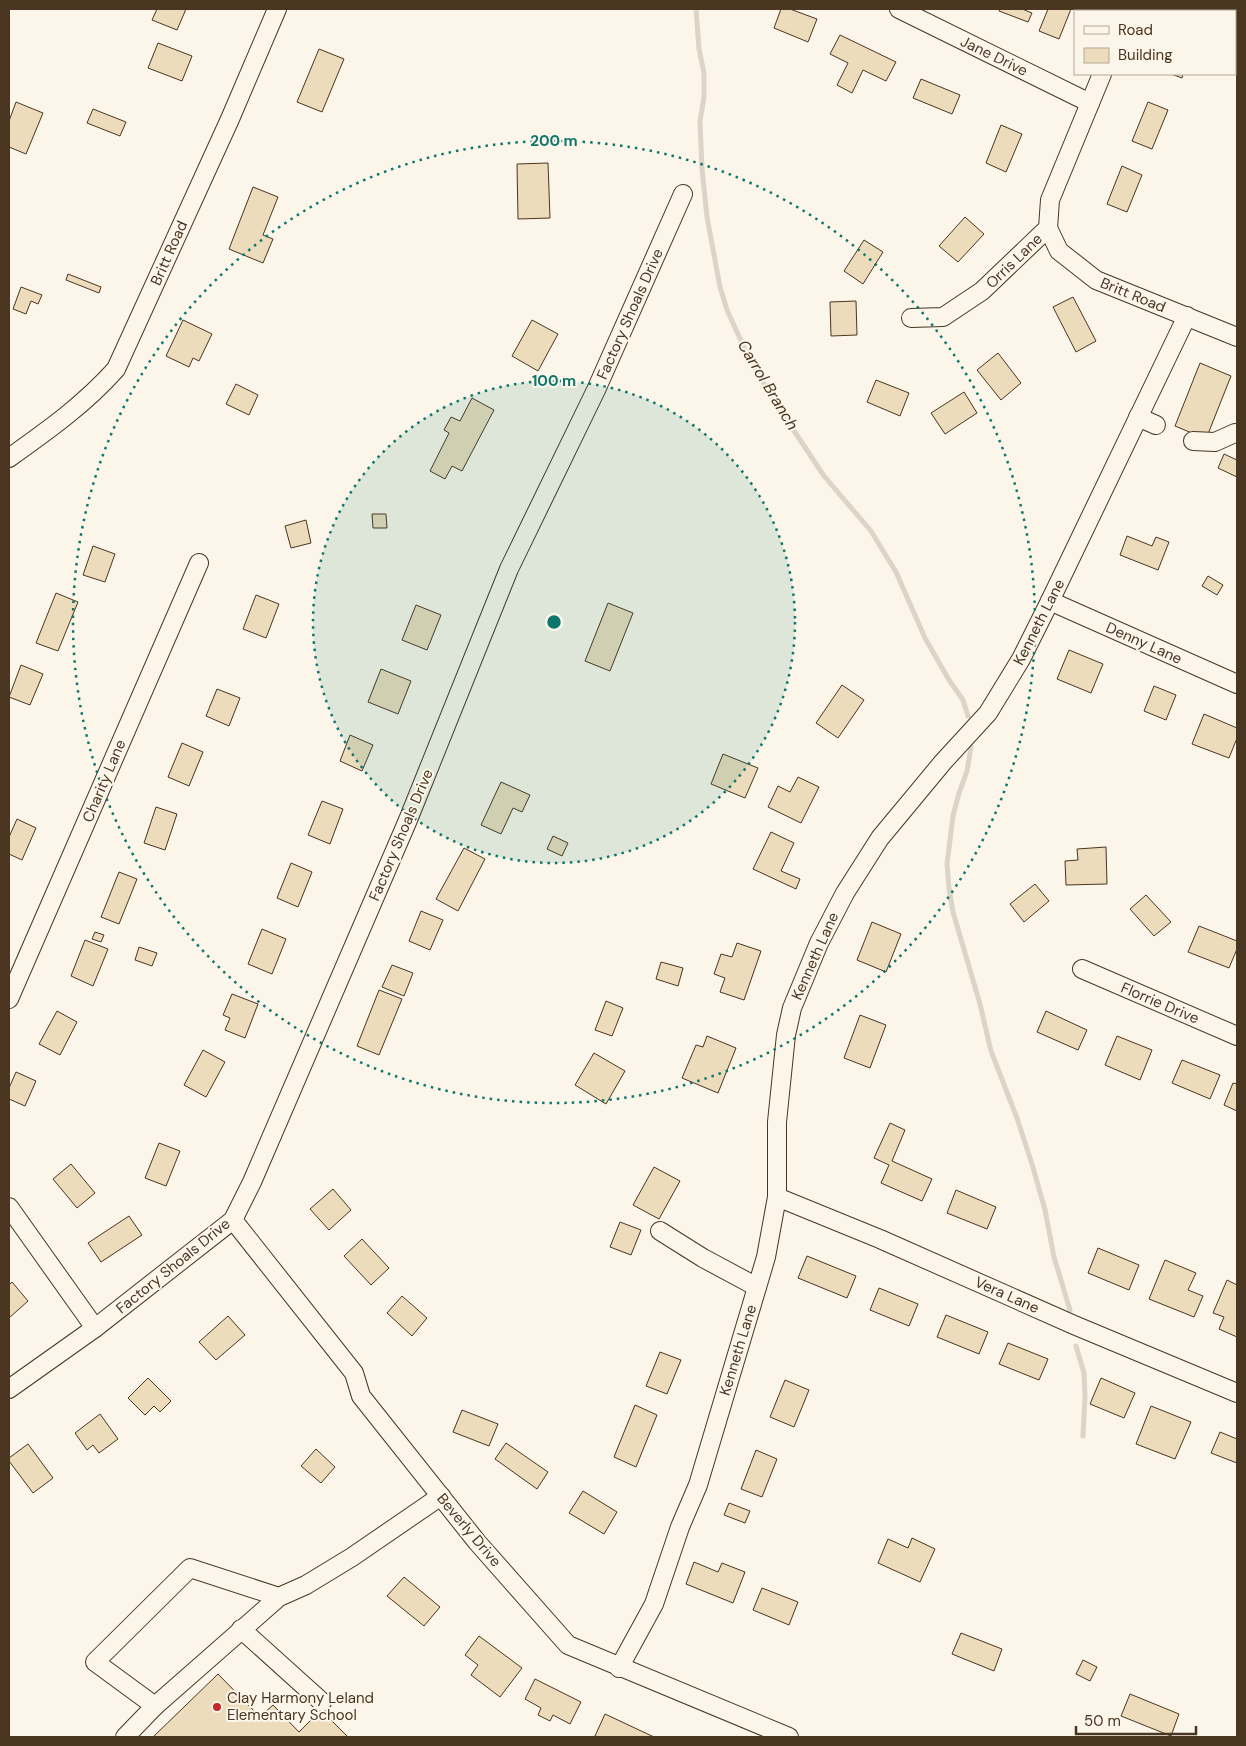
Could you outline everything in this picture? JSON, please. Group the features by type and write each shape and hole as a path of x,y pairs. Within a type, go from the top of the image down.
{"street":[{"name":"Britt Road","path":"9,458 52,428 102,385 116,370 230,119 277,9"},
{"name":"Jane Drive","path":"899,9 1090,103"},
{"name":"Orris Lane","path":"911,318 943,317 982,291 1048,228 1050,200 1102,75"},
{"name":"Factory Shoals Drive","path":"9,1389 95,1328 233,1220 252,1182 408,820 509,568 596,390 683,194"},
{"name":"Britt Road","path":"1048,228 1059,251 1096,280 1237,337"},
{"name":"Kenneth Lane","path":"619,1668 654,1604 680,1527 698,1485 766,1257 777,1197 777,1122 786,1035 792,1008 819,943 845,893 880,838 943,762 988,713 1021,659 1187,316"},
{"path":"1138,417 1156,425"},
{"path":"1193,441 1215,442 1235,433"},
{"name":"Charity Lane","path":"9,999 199,563"},
{"name":"Denny Lane","path":"1050,601 1237,684"},
{"name":"Florrie Drive","path":"1082,969 1237,1036"},
{"name":"Vera Lane","path":"777,1197 889,1243 1074,1325 1237,1393"},
{"path":"9,1207 95,1328"},
{"name":"Beverly Drive","path":"233,1220 354,1372 361,1396 477,1542 568,1645 619,1668 789,1737"},
{"path":"660,1231 703,1258 757,1287"},
{"path":"125,1737 155,1706 279,1597 306,1586 345,1562 441,1496"},
{"path":"155,1706 94,1662 190,1568 279,1597"},
{"path":"241,1629 322,1702"}],"building":[{"path":"157,9 186,9 177,30 152,20"},
{"path":"781,9 790,9 817,19 808,42 774,28"},
{"path":"1000,9 1022,9 1032,13 1028,22 999,11"},
{"path":"1048,9 1071,9 1059,39 1039,31"},
{"path":"1187,9 1210,9 1210,10"},
{"path":"840,35 896,62 886,81 863,70 852,93 837,85 848,63 830,54"},
{"path":"158,43 192,56 182,81 148,68"},
{"path":"319,49 344,59 322,112 297,102"},
{"path":"921,79 960,95 952,114 913,98"},
{"path":"16,102 43,113 26,154 9,147 9,121"},
{"path":"1148,102 1168,110 1152,149 1132,141"},
{"path":"93,109 126,122 120,136 87,123"},
{"path":"1001,125 1022,134 1006,172 986,163"},
{"path":"548,163 550,218 518,219 517,164"},
{"path":"1122,166 1142,175 1127,212 1107,204"},
{"path":"253,187 278,197 263,235 273,239 263,263 229,249"},
{"path":"965,217 984,234 958,262 939,246"},
{"path":"864,240 883,252 863,284 844,271"},
{"path":"68,274 101,287 99,293 66,280"},
{"path":"21,287 42,295 38,304 31,301 26,314 13,309"},
{"path":"1073,297 1096,341 1076,352 1053,307"},
{"path":"856,301 857,335 831,336 830,302"},
{"path":"183,320 212,334 199,361 193,358 189,367 166,356"},
{"path":"532,320 558,334 538,371 512,356"},
{"path":"998,353 1021,383 1001,400 977,370"},
{"path":"1200,363 1231,376 1206,439 1175,426"},
{"path":"876,380 909,393 900,416 867,402"},
{"path":"236,384 258,395 249,415 226,404"},
{"path":"964,392 977,413 945,434 931,413"},
{"path":"472,398 494,410 462,471 452,466 445,479 430,471 449,433 444,430 451,417 460,421"},
{"path":"1224,454 1237,460 1237,477 1218,468"},
{"path":"372,514 386,514 387,528 373,528"},
{"path":"306,520 311,543 291,548 285,526"},
{"path":"1127,536 1152,546 1156,537 1169,542 1158,570 1120,555"},
{"path":"93,546 115,554 105,582 83,575"},
{"path":"1208,576 1223,585 1217,595 1202,586"},
{"path":"56,593 78,602 58,651 36,643"},
{"path":"256,595 279,604 266,638 243,629"},
{"path":"608,603 633,613 610,671 585,661"},
{"path":"416,605 441,615 427,650 402,640"},
{"path":"1069,650 1103,664 1091,693 1057,679"},
{"path":"21,665 43,674 30,705 9,697"},
{"path":"381,669 411,681 398,714 368,702"},
{"path":"842,685 864,700 838,738 816,723"},
{"path":"1154,686 1176,695 1166,720 1144,711"},
{"path":"217,689 240,698 229,726 206,716"},
{"path":"1204,714 1237,728 1237,738 1229,758 1192,744"},
{"path":"350,735 373,745 362,771 340,761"},
{"path":"182,743 203,752 189,786 168,777"},
{"path":"723,754 758,768 745,798 711,784"},
{"path":"798,777 819,787 801,823 768,807 778,786 790,792"},
{"path":"501,782 530,795 522,812 513,808 501,834 481,825"},
{"path":"322,801 343,809 330,844 308,835"},
{"path":"156,807 177,814 165,850 144,843"},
{"path":"17,819 36,828 22,860 9,854 9,837"},
{"path":"771,832 794,843 781,871 800,879 796,889 753,869"},
{"path":"553,836 568,843 562,856 547,849"},
{"path":"1106,847 1107,884 1066,885 1065,861 1078,860 1077,849"},
{"path":"464,848 485,859 458,911 436,899"},
{"path":"291,863 312,872 298,907 277,898"},
{"path":"119,872 137,879 119,924 101,917"},
{"path":"1035,884 1049,901 1024,922 1010,904"},
{"path":"1146,895 1171,922 1154,936 1130,909"},
{"path":"421,911 443,920 430,950 409,941"},
{"path":"872,922 901,934 886,972 857,960"},
{"path":"1199,926 1237,941 1237,949 1229,968 1188,952"},
{"path":"262,929 286,939 272,974 248,964"},
{"path":"95,932 104,935 101,942 92,939"},
{"path":"85,940 108,949 93,986 71,976"},
{"path":"737,943 761,951 744,1000 720,992 725,978 714,974 721,954 732,957"},
{"path":"139,947 157,953 152,966 135,960"},
{"path":"661,962 683,968 678,986 656,979"},
{"path":"392,965 413,973 404,996 382,987"},
{"path":"379,990 402,999 379,1055 357,1046"},
{"path":"232,994 258,1004 245,1038 225,1030 230,1018 223,1015"},
{"path":"606,1001 623,1008 612,1036 595,1030"},
{"path":"57,1011 77,1022 60,1055 39,1044"},
{"path":"1046,1011 1087,1030 1078,1050 1037,1032"},
{"path":"860,1015 886,1025 870,1068 844,1058"},
{"path":"707,1036 736,1048 718,1093 682,1078 696,1045 703,1047"},
{"path":"1117,1036 1152,1050 1140,1080 1105,1065"},
{"path":"203,1050 225,1062 206,1097 184,1085"},
{"path":"594,1053 625,1071 606,1104 575,1085"},
{"path":"1182,1060 1220,1075 1210,1099 1172,1083"},
{"path":"16,1072 36,1081 25,1106 9,1099 9,1088"},
{"path":"1233,1083 1237,1084 1237,1111 1224,1105"},
{"path":"890,1123 905,1130 892,1161 932,1179 922,1201 881,1183 889,1165 874,1158"},
{"path":"159,1143 180,1151 166,1186 145,1178"},
{"path":"71,1164 95,1193 77,1208 53,1179"},
{"path":"654,1167 680,1181 659,1219 633,1205"},
{"path":"333,1189 351,1210 329,1230 310,1209"},
{"path":"956,1190 996,1207 987,1229 947,1213"},
{"path":"129,1216 142,1235 101,1262 88,1243"},
{"path":"620,1222 641,1230 631,1255 610,1247"},
{"path":"362,1239 389,1268 371,1285 344,1256"},
{"path":"1098,1248 1139,1265 1129,1290 1088,1273"},
{"path":"807,1256 856,1276 847,1298 798,1278"},
{"path":"1165,1260 1196,1273 1188,1290 1203,1296 1194,1317 1149,1299"},
{"path":"1227,1280 1237,1285 1237,1337 1219,1329 1224,1317 1213,1313"},
{"path":"12,1282 28,1301 9,1318 9,1285"},
{"path":"879,1288 918,1304 909,1326 870,1310"},
{"path":"402,1296 427,1318 412,1336 387,1313"},
{"path":"946,1315 988,1332 979,1354 937,1337"},
{"path":"228,1316 245,1335 216,1360 199,1342"},
{"path":"1008,1343 1048,1359 1039,1380 999,1364"},
{"path":"660,1352 681,1360 667,1394 646,1386"},
{"path":"148,1378 171,1401 160,1412 154,1406 145,1415 128,1398"},
{"path":"1101,1378 1135,1393 1124,1418 1090,1404"},
{"path":"785,1380 809,1390 794,1427 770,1417"},
{"path":"635,1405 657,1415 636,1467 614,1457"},
{"path":"1151,1406 1191,1422 1175,1459 1136,1444"},
{"path":"462,1410 498,1424 489,1446 453,1432"},
{"path":"100,1414 118,1439 99,1453 93,1445 87,1450 75,1433"},
{"path":"1220,1432 1237,1439 1237,1463 1211,1453"},
{"path":"506,1443 548,1472 537,1489 495,1459"},
{"path":"28,1444 53,1478 33,1493 9,1461 9,1458"},
{"path":"316,1449 335,1467 321,1483 301,1466"},
{"path":"756,1450 777,1459 762,1497 741,1489"},
{"path":"583,1491 617,1512 604,1534 569,1513"},
{"path":"729,1503 750,1511 745,1523 724,1515"},
{"path":"912,1538 935,1549 920,1582 878,1563 888,1539 908,1548"},
{"path":"694,1562 718,1572 722,1563 745,1572 733,1603 686,1584"},
{"path":"404,1577 440,1607 424,1626 387,1596"},
{"path":"762,1588 798,1602 789,1625 753,1610"},
{"path":"961,1633 1002,1649 994,1671 952,1654"},
{"path":"479,1636 522,1668 500,1697 471,1675 478,1665 465,1655"},
{"path":"1083,1660 1097,1667 1090,1681 1076,1674"},
{"name":"Clay Harmony Leland Elementary School","path":"218,1674 260,1717 273,1705 299,1732 321,1710 348,1737 153,1737"},
{"path":"535,1679 581,1702 570,1724 553,1715 550,1721 538,1715 541,1708 525,1699"},
{"path":"1130,1694 1179,1714 1171,1736 1121,1716"},
{"path":"605,1714 654,1737 595,1736"}],"waterway":[{"name":"Carrol Branch","path":"696,9 699,49 704,73 704,97 700,121 702,169 707,217 720,287 727,310 747,354 771,396 824,476 871,531 896,572 925,638 963,700 968,716"},
{"path":"971,747 967,771 953,816 947,864 953,912 980,1004 991,1051 1017,1118 1032,1164 1045,1210 1054,1257 1070,1310"},
{"path":"1076,1346 1084,1373 1083,1436"}],"place":[{"name":"Clay Harmony Leland Elementary School","path":"217,1707"}]}
